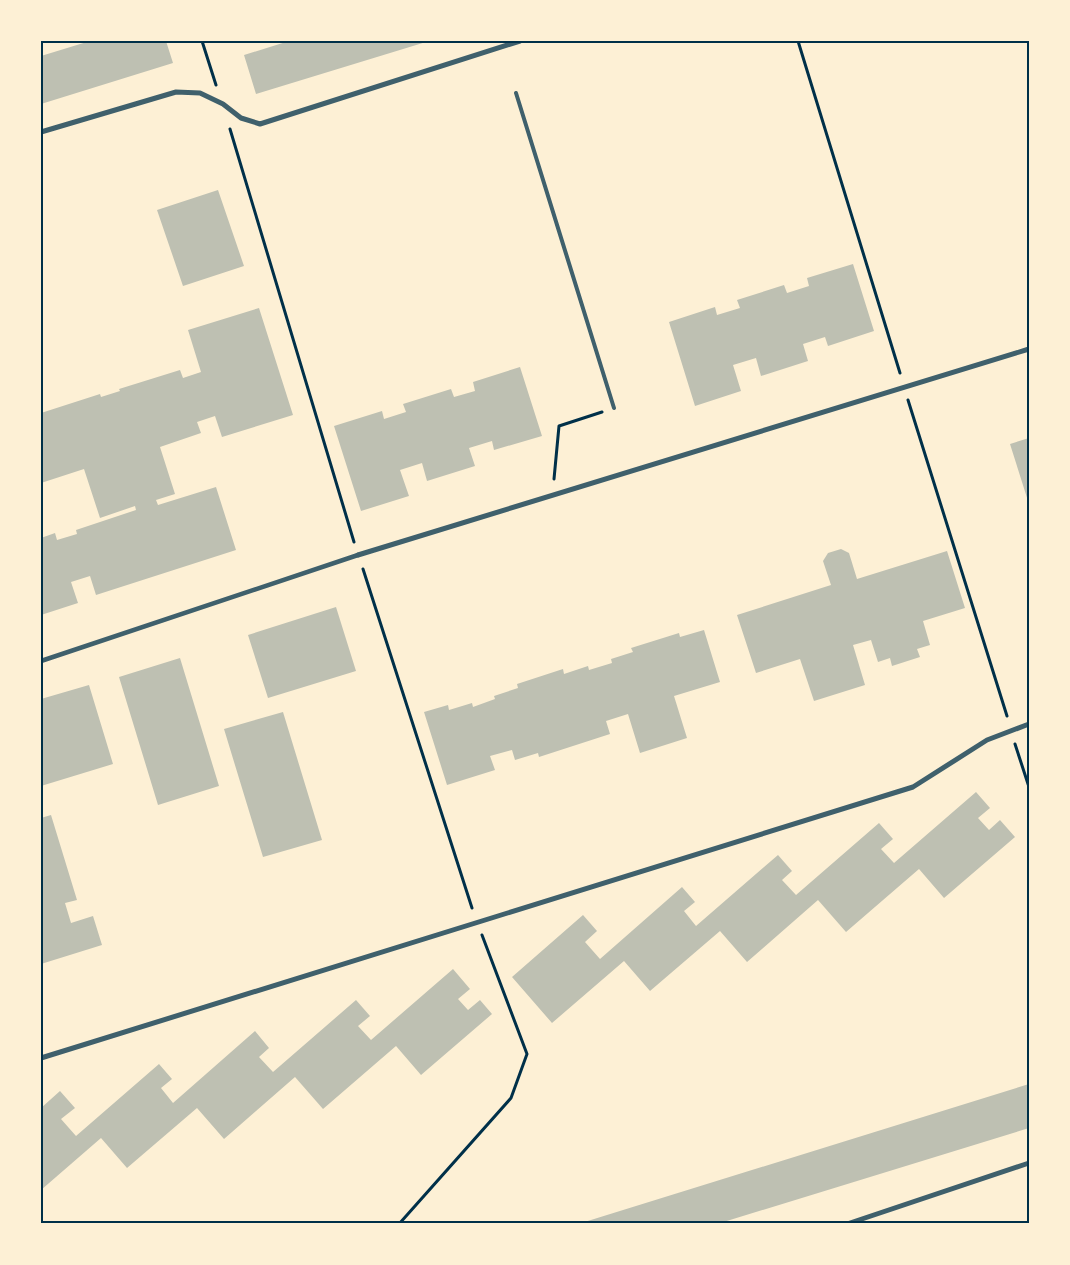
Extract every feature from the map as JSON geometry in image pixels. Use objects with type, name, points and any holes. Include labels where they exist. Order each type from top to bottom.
[{"type":"street","points":[[41,132],[176,92],[200,93],[222,104],[241,118],[260,124],[520,41]]},
{"type":"street","points":[[41,661],[358,555],[1029,350]]},
{"type":"street","points":[[41,1058],[913,787],[987,740],[1011,729],[1029,724]]},
{"type":"street","points":[[847,1224],[1029,1163]]},
{"type":"lane","points":[[516,93],[614,408]]},
{"type":"path","points":[[202,41],[358,555],[477,923],[527,1054],[510,1098],[399,1224]]},
{"type":"path","points":[[798,41],[1029,787]]},
{"type":"path","points":[[553,495],[559,426],[614,408]]},
{"type":"building","points":[[90,41],[166,41],[173,63],[41,104],[41,56]]},
{"type":"building","points":[[289,41],[426,42],[256,94],[244,55]]},
{"type":"building","points":[[218,190],[244,266],[183,286],[157,210]]},
{"type":"building","points":[[853,264],[874,331],[828,346],[825,337],[803,344],[808,361],[761,376],[756,358],[733,365],[741,391],[695,406],[669,322],[715,307],[717,315],[740,308],[737,300],[784,285],[787,293],[809,286],[807,278]]},
{"type":"building","points":[[259,308],[293,415],[222,437],[215,416],[197,422],[201,433],[160,447],[175,494],[156,500],[158,505],[216,487],[236,550],[96,595],[90,576],[71,582],[78,603],[41,615],[41,538],[55,533],[57,540],[77,534],[76,530],[136,510],[135,506],[100,518],[84,469],[41,483],[41,413],[100,394],[101,397],[120,391],[119,389],[180,370],[183,378],[201,372],[188,330]]},
{"type":"building","points":[[520,367],[542,436],[494,450],[492,441],[469,448],[475,466],[427,481],[422,463],[400,470],[409,496],[361,511],[334,426],[382,411],[384,419],[406,412],[403,404],[451,389],[454,397],[475,391],[473,382]]},
{"type":"building","points":[[1029,438],[1029,501],[1028,501],[1010,444]]},
{"type":"building","points":[[841,549],[849,553],[857,579],[947,551],[965,608],[923,621],[930,645],[917,649],[920,657],[892,666],[890,658],[878,662],[871,640],[853,645],[865,685],[814,701],[800,659],[756,673],[737,615],[831,585],[823,561],[828,553]]},
{"type":"building","points":[[336,607],[356,671],[268,698],[248,635]]},
{"type":"building","points":[[704,630],[720,682],[674,696],[687,738],[640,753],[628,714],[606,721],[610,734],[539,757],[538,753],[515,760],[512,750],[490,756],[495,770],[447,785],[424,712],[448,705],[449,710],[472,703],[473,707],[495,699],[494,696],[518,688],[517,684],[563,669],[564,674],[588,666],[589,670],[612,663],[611,659],[633,652],[631,648],[679,633],[680,637]]},
{"type":"building","points":[[180,658],[219,786],[158,805],[119,677]]},
{"type":"building","points":[[89,685],[113,764],[41,786],[41,715],[43,715],[41,699]]},
{"type":"building","points":[[283,712],[322,840],[263,857],[224,729]]},
{"type":"building","points":[[976,792],[990,808],[978,818],[989,830],[1000,820],[1015,837],[944,898],[919,869],[846,932],[818,900],[747,962],[720,931],[650,991],[624,961],[552,1023],[512,977],[583,915],[597,931],[585,942],[600,959],[682,887],[695,902],[684,911],[696,926],[778,855],[792,871],[782,880],[796,895],[879,823],[893,839],[881,849],[894,863]]},
{"type":"building","points":[[51,815],[77,900],[65,903],[71,923],[93,916],[102,945],[41,964],[41,818]]},
{"type":"building","points":[[453,969],[470,989],[458,999],[468,1010],[480,1000],[492,1014],[421,1075],[396,1046],[323,1109],[295,1077],[224,1139],[197,1108],[127,1168],[101,1138],[41,1190],[41,1108],[60,1091],[75,1108],[61,1119],[76,1136],[159,1064],[172,1079],[161,1088],[173,1103],[255,1031],[269,1048],[259,1057],[273,1072],[356,1000],[370,1016],[358,1026],[371,1040]]},
{"type":"building","points":[[1029,1084],[1029,1128],[717,1224],[578,1224]]}]
